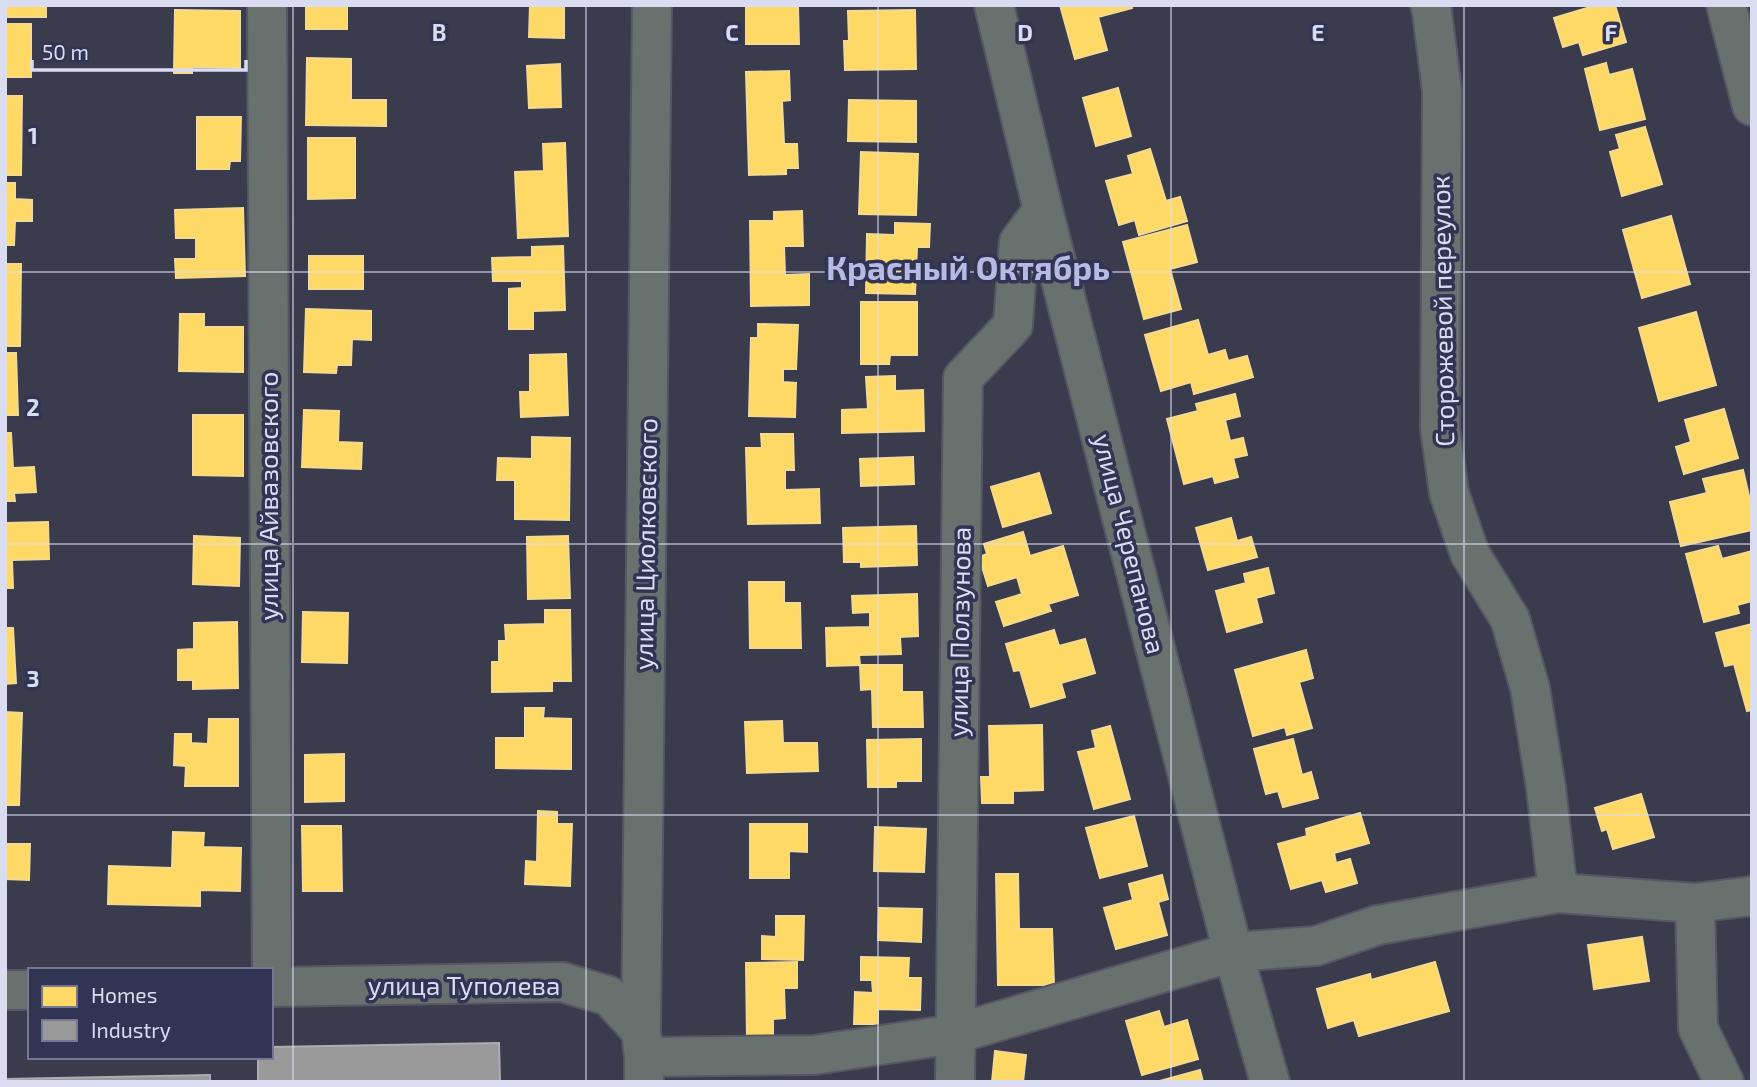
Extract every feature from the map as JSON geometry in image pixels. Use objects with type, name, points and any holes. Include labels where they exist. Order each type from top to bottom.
[{"type":"street","name":"улица Айвазовского","points":[[267,5],[271,968]]},
{"type":"street","name":"улица Циолковского","points":[[643,1056],[652,5]]},
{"type":"street","name":"улица Черепанова","points":[[994,5],[1043,210],[1233,952],[1270,1082]]},
{"type":"street","name":"Сторожевой переулок","points":[[1430,5],[1442,91],[1440,428],[1449,493],[1469,554],[1510,619],[1530,688],[1546,788],[1558,893]]},
{"type":"street","points":[[1726,5],[1752,106]]},
{"type":"street","name":"улица Ползунова","points":[[955,1082],[963,378],[1013,325],[1019,242],[1043,210]]},
{"type":"street","points":[[643,1056],[814,1055],[955,1034],[1233,952],[1316,946],[1378,925],[1558,893],[1696,904],[1752,895]]},
{"type":"street","points":[[1696,904],[1698,1028],[1724,1082]]},
{"type":"street","name":"улица Туполева","points":[[273,987],[562,982],[609,996],[643,1056]]},
{"type":"street","points":[[5,990],[28,990]]},
{"type":"building: Homes","points":[[5,5],[46,5],[46,17],[5,17]]},
{"type":"building: Homes","points":[[306,5],[347,5],[347,29],[306,29]]},
{"type":"building: Homes","points":[[530,5],[564,5],[564,38],[529,37]]},
{"type":"building: Homes","points":[[746,5],[798,7],[799,44],[746,44]]},
{"type":"building: Homes","points":[[1060,5],[1131,5],[1132,8],[1098,17],[1107,50],[1075,59]]},
{"type":"building: Homes","points":[[1597,5],[1615,5],[1626,42],[1583,55],[1579,42],[1563,47],[1554,18]]},
{"type":"building: Homes","points":[[175,10],[240,11],[240,68],[192,67],[192,73],[174,73]]},
{"type":"building: Homes","points":[[915,10],[916,69],[845,70],[844,41],[849,41],[848,11]]},
{"type":"building: Homes","points":[[5,24],[31,24],[31,77],[5,77]]},
{"type":"building: Homes","points":[[307,58],[351,59],[351,100],[386,100],[386,126],[306,125]]},
{"type":"building: Homes","points":[[1606,63],[1609,75],[1632,69],[1645,119],[1600,130],[1585,69]]},
{"type":"building: Homes","points":[[560,64],[561,107],[529,108],[527,66]]},
{"type":"building: Homes","points":[[789,71],[790,100],[782,101],[784,144],[797,144],[798,168],[786,168],[786,174],[749,175],[746,72]]},
{"type":"building: Homes","points":[[1118,88],[1131,136],[1096,146],[1083,98]]},
{"type":"building: Homes","points":[[5,96],[22,96],[21,175],[5,175]]},
{"type":"building: Homes","points":[[849,100],[916,101],[916,142],[848,141]]},
{"type":"building: Homes","points":[[197,117],[241,117],[240,161],[230,161],[229,169],[197,169]]},
{"type":"building: Homes","points":[[1645,127],[1662,184],[1622,196],[1610,152],[1620,149],[1616,135]]},
{"type":"building: Homes","points":[[308,138],[355,138],[355,198],[308,199]]},
{"type":"building: Homes","points":[[565,143],[568,236],[518,238],[515,172],[544,171],[543,144]]},
{"type":"building: Homes","points":[[1150,149],[1166,201],[1180,197],[1187,221],[1139,235],[1135,220],[1119,225],[1106,181],[1133,174],[1128,156]]},
{"type":"building: Homes","points":[[861,152],[918,154],[916,215],[859,214]]},
{"type":"building: Homes","points":[[5,183],[15,183],[15,199],[32,200],[32,221],[15,221],[14,245],[5,245]]},
{"type":"building: Homes","points":[[243,208],[245,276],[176,278],[175,259],[196,259],[196,238],[176,238],[175,210]]},
{"type":"building: Homes","points":[[802,211],[803,246],[784,246],[785,275],[809,274],[809,305],[751,306],[750,221],[774,221],[774,212]]},
{"type":"building: Homes","points":[[1671,216],[1690,284],[1642,298],[1623,230]]},
{"type":"building: Homes","points":[[895,223],[930,224],[929,247],[917,247],[915,294],[866,293],[867,234],[895,235]]},
{"type":"building: Homes","points":[[1187,225],[1197,262],[1170,269],[1181,309],[1144,319],[1123,242]]},
{"type":"building: Homes","points":[[563,246],[565,310],[533,311],[533,329],[509,329],[509,289],[522,288],[522,281],[493,281],[492,258],[532,257],[532,247]]},
{"type":"building: Homes","points":[[309,256],[363,256],[363,289],[309,289]]},
{"type":"building: Homes","points":[[5,264],[21,264],[20,346],[5,346]]},
{"type":"building: Homes","points":[[861,302],[917,302],[917,355],[890,355],[889,364],[861,364]]},
{"type":"building: Homes","points":[[306,309],[371,311],[371,340],[352,339],[351,365],[337,365],[336,373],[304,372]]},
{"type":"building: Homes","points":[[1696,312],[1716,385],[1659,401],[1639,328]]},
{"type":"building: Homes","points":[[180,314],[204,314],[204,327],[243,327],[243,372],[179,371]]},
{"type":"building: Homes","points":[[1198,320],[1208,355],[1225,350],[1228,361],[1247,356],[1253,377],[1194,394],[1191,382],[1161,391],[1145,335]]},
{"type":"building: Homes","points":[[758,324],[798,325],[796,369],[783,369],[783,382],[796,383],[795,417],[749,416],[751,338],[758,338]]},
{"type":"building: Homes","points":[[5,353],[16,353],[18,415],[5,415]]},
{"type":"building: Homes","points":[[566,354],[568,415],[521,417],[520,392],[530,392],[530,355]]},
{"type":"building: Homes","points":[[895,376],[895,391],[923,390],[924,431],[842,433],[842,410],[868,409],[866,377]]},
{"type":"building: Homes","points":[[1235,394],[1240,416],[1225,420],[1230,441],[1243,438],[1247,455],[1233,458],[1238,477],[1215,483],[1213,476],[1184,484],[1167,419],[1198,411],[1196,404]]},
{"type":"building: Homes","points":[[1724,409],[1738,458],[1684,474],[1676,447],[1691,442],[1685,420]]},
{"type":"building: Homes","points":[[304,410],[339,411],[338,442],[362,443],[361,469],[302,467]]},
{"type":"building: Homes","points":[[193,415],[243,415],[243,476],[193,475]]},
{"type":"building: Homes","points":[[5,433],[11,433],[13,468],[34,467],[36,492],[14,493],[15,501],[5,501]]},
{"type":"building: Homes","points":[[761,434],[793,434],[794,470],[785,470],[785,490],[819,489],[820,523],[748,524],[746,448],[762,448]]},
{"type":"building: Homes","points":[[532,437],[570,438],[569,520],[515,519],[515,480],[497,480],[498,458],[532,459]]},
{"type":"building: Homes","points":[[913,457],[914,484],[861,486],[860,459]]},
{"type":"building: Homes","points":[[1743,470],[1752,509],[1752,530],[1681,546],[1670,502],[1707,493],[1703,479]]},
{"type":"building: Homes","points":[[1039,473],[1051,513],[1003,527],[991,487]]},
{"type":"building: Homes","points":[[1231,518],[1237,541],[1251,537],[1257,557],[1208,570],[1196,528]]},
{"type":"building: Homes","points":[[48,522],[49,559],[12,560],[13,588],[5,588],[5,523]]},
{"type":"building: Homes","points":[[916,526],[917,565],[861,567],[861,562],[844,562],[843,528]]},
{"type":"building: Homes","points":[[1023,532],[1030,556],[1063,546],[1078,595],[1048,604],[1051,611],[1004,626],[996,602],[1022,594],[1017,577],[988,586],[979,557],[987,554],[984,544]]},
{"type":"building: Homes","points":[[194,536],[240,538],[239,586],[193,584]]},
{"type":"building: Homes","points":[[568,536],[570,598],[528,599],[527,537]]},
{"type":"building: Homes","points":[[1718,546],[1722,559],[1752,551],[1752,601],[1737,605],[1739,613],[1704,622],[1686,554]]},
{"type":"building: Homes","points":[[1268,568],[1274,593],[1256,598],[1262,622],[1227,632],[1216,591],[1246,583],[1244,574]]},
{"type":"building: Homes","points":[[749,582],[784,582],[784,603],[800,603],[801,648],[750,648]]},
{"type":"building: Homes","points":[[917,594],[918,636],[900,637],[901,654],[859,655],[860,665],[827,666],[826,628],[870,627],[870,612],[853,613],[852,596]]},
{"type":"building: Homes","points":[[545,610],[570,610],[571,681],[552,681],[552,691],[492,692],[492,662],[499,662],[499,641],[506,641],[505,625],[545,624]]},
{"type":"building: Homes","points":[[303,612],[348,613],[347,663],[302,662]]},
{"type":"building: Homes","points":[[237,622],[238,688],[193,689],[193,680],[178,680],[178,650],[194,649],[194,623]]},
{"type":"building: Homes","points":[[1752,624],[1752,710],[1747,711],[1734,664],[1725,666],[1716,633]]},
{"type":"building: Homes","points":[[5,628],[13,628],[16,683],[5,684]]},
{"type":"building: Homes","points":[[1054,630],[1059,646],[1085,639],[1095,673],[1061,683],[1065,697],[1031,707],[1020,670],[1014,671],[1006,644]]},
{"type":"building: Homes","points":[[1306,650],[1313,678],[1299,682],[1312,728],[1287,735],[1285,727],[1253,736],[1235,670]]},
{"type":"building: Homes","points":[[860,665],[902,665],[902,692],[922,692],[923,727],[873,727],[872,689],[861,690]]},
{"type":"building: Homes","points":[[525,708],[544,708],[543,718],[571,719],[571,769],[496,768],[496,738],[525,738]]},
{"type":"building: Homes","points":[[5,712],[22,713],[19,805],[5,805]]},
{"type":"building: Homes","points":[[209,719],[238,719],[238,786],[185,786],[186,766],[174,765],[175,734],[191,734],[191,743],[208,744]]},
{"type":"building: Homes","points":[[782,721],[783,743],[817,743],[818,771],[747,773],[745,722]]},
{"type":"building: Homes","points":[[1042,725],[1043,790],[1013,791],[1013,803],[982,803],[981,777],[990,777],[989,726]]},
{"type":"building: Homes","points":[[1110,726],[1130,799],[1094,809],[1078,752],[1096,748],[1092,731]]},
{"type":"building: Homes","points":[[921,739],[921,781],[896,781],[896,787],[868,787],[867,740]]},
{"type":"building: Homes","points":[[1293,739],[1302,775],[1311,772],[1318,798],[1283,807],[1278,791],[1266,794],[1254,749]]},
{"type":"building: Homes","points":[[344,754],[344,801],[305,802],[305,755]]},
{"type":"building: Homes","points":[[1641,794],[1654,837],[1613,849],[1607,829],[1602,831],[1595,808]]},
{"type":"building: Homes","points":[[538,811],[557,812],[557,824],[572,824],[570,886],[525,884],[526,861],[537,862]]},
{"type":"building: Homes","points":[[1360,813],[1369,843],[1334,853],[1336,863],[1350,859],[1357,883],[1326,892],[1322,880],[1291,889],[1278,844],[1307,836],[1306,829]]},
{"type":"building: Homes","points":[[1134,816],[1147,866],[1100,878],[1086,828]]},
{"type":"building: Homes","points":[[750,824],[807,824],[807,852],[789,851],[789,878],[750,878]]},
{"type":"building: Homes","points":[[302,826],[341,826],[342,891],[303,891]]},
{"type":"building: Homes","points":[[875,827],[926,829],[924,872],[874,871]]},
{"type":"building: Homes","points":[[173,832],[204,833],[203,847],[241,848],[240,891],[200,890],[200,906],[108,904],[109,866],[172,868]]},
{"type":"building: Homes","points":[[5,844],[30,844],[29,880],[5,879]]},
{"type":"building: Homes","points":[[996,874],[1018,874],[1019,929],[1052,929],[1054,985],[998,985]]},
{"type":"building: Homes","points":[[1162,875],[1168,899],[1158,902],[1167,935],[1116,949],[1104,908],[1133,900],[1129,884]]},
{"type":"building: Homes","points":[[879,908],[922,909],[921,942],[878,940]]},
{"type":"building: Homes","points":[[776,916],[804,916],[803,960],[762,959],[762,936],[776,937]]},
{"type":"building: Homes","points":[[1642,937],[1649,981],[1594,989],[1588,945]]},
{"type":"building: Homes","points":[[861,957],[909,958],[908,978],[921,978],[920,1010],[878,1009],[878,1024],[854,1024],[855,992],[873,993],[872,980],[861,980]]},
{"type":"building: Homes","points":[[797,962],[797,988],[784,988],[785,1018],[773,1019],[773,1038],[747,1039],[746,963]]},
{"type":"building: Homes","points":[[1435,962],[1449,1011],[1359,1036],[1354,1020],[1328,1028],[1317,989],[1370,974],[1371,980]]},
{"type":"building: Homes","points":[[1159,1011],[1164,1027],[1187,1020],[1198,1059],[1142,1075],[1126,1021]]},
{"type":"building: Homes","points":[[995,1051],[1026,1055],[1023,1082],[992,1082]]},
{"type":"building: Homes","points":[[1200,1070],[1203,1082],[1156,1082]]},
{"type":"building: Industry","points":[[499,1043],[500,1082],[258,1082],[258,1059],[273,1059],[273,1047]]},
{"type":"building: Industry","points":[[210,1075],[210,1082],[5,1082],[5,1079]]},
{"type":"district","name":"Красный Октябрь","points":[[968,268]]}]
